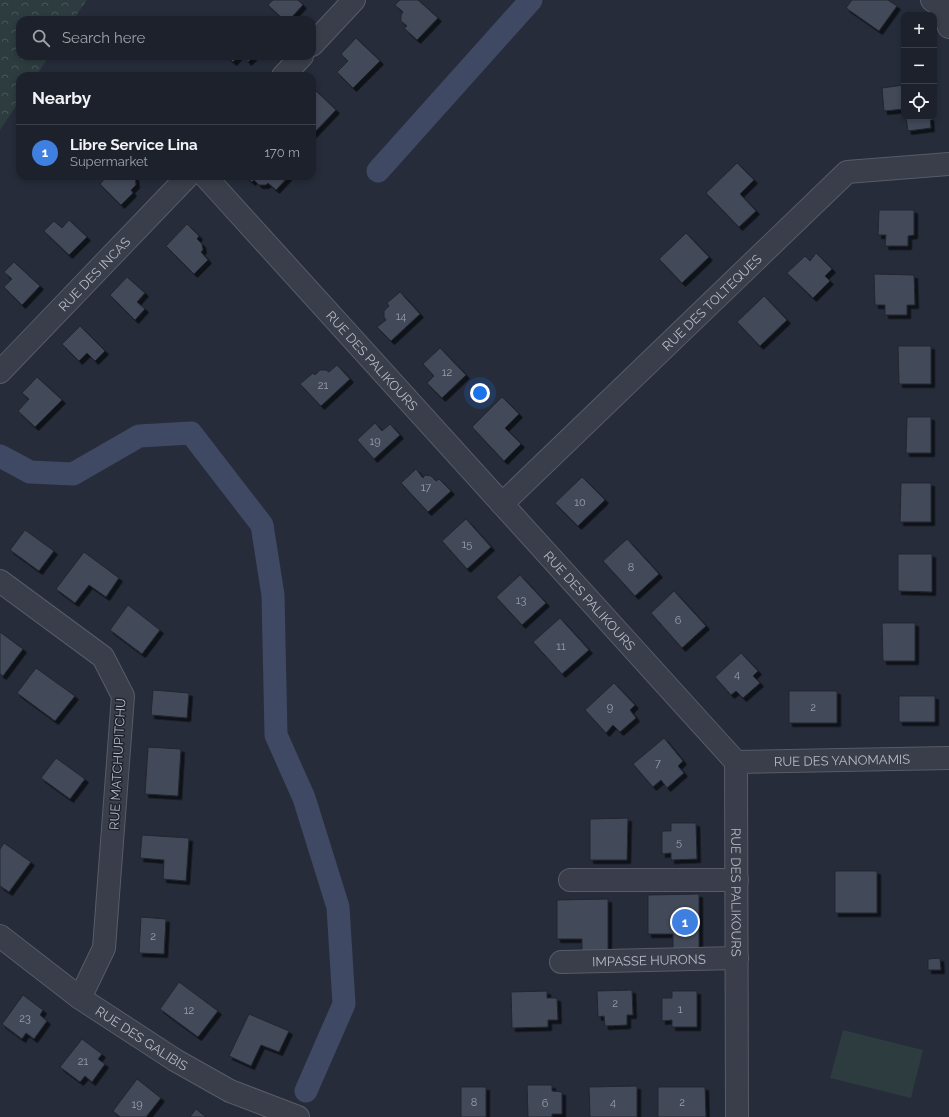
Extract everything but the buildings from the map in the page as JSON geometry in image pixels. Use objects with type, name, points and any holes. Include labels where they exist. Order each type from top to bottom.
[{"type":"street","points":[[316,41],[354,0]]},
{"type":"street","points":[[932,0],[942,7],[949,27]]},
{"type":"street","points":[[287,72],[298,60]]},
{"type":"street","name":"RUE DES TOLTEQUES","points":[[502,504],[847,172],[949,164]]},
{"type":"street","name":"RUE DES INCAS","points":[[0,372],[184,180]]},
{"type":"street","name":"RUE DES PALIKOURS","points":[[209,180],[736,762],[737,1117]]},
{"type":"street","name":"RUE MATCHUPITCHU","points":[[0,582],[103,657],[123,696],[104,948],[80,998]]},
{"type":"street","name":"RUE DES YANOMAMIS","points":[[736,762],[949,758]]},
{"type":"street","points":[[570,880],[737,880]]},
{"type":"street","name":"RUE DES GALIBIS","points":[[0,936],[80,998],[175,1060],[230,1090],[298,1117]]},
{"type":"street","name":"IMPASSE HURONS","points":[[561,962],[737,958]]},
{"type":"green space","points":[[0,0],[87,0],[76,16],[16,16],[16,60],[46,60],[39,72],[16,72],[16,106],[0,130]]},
{"type":"green space","points":[[843,1030],[923,1050],[911,1098],[830,1078]]},
{"type":"waterway","points":[[378,171],[531,0]]},
{"type":"waterway","points":[[0,456],[30,472],[73,474],[139,436],[191,433],[262,525],[273,595],[276,735],[304,798],[338,907],[344,1004],[306,1091]]},
{"type":"place","name":"Libre Service Lina","points":[[685,922]]}]
